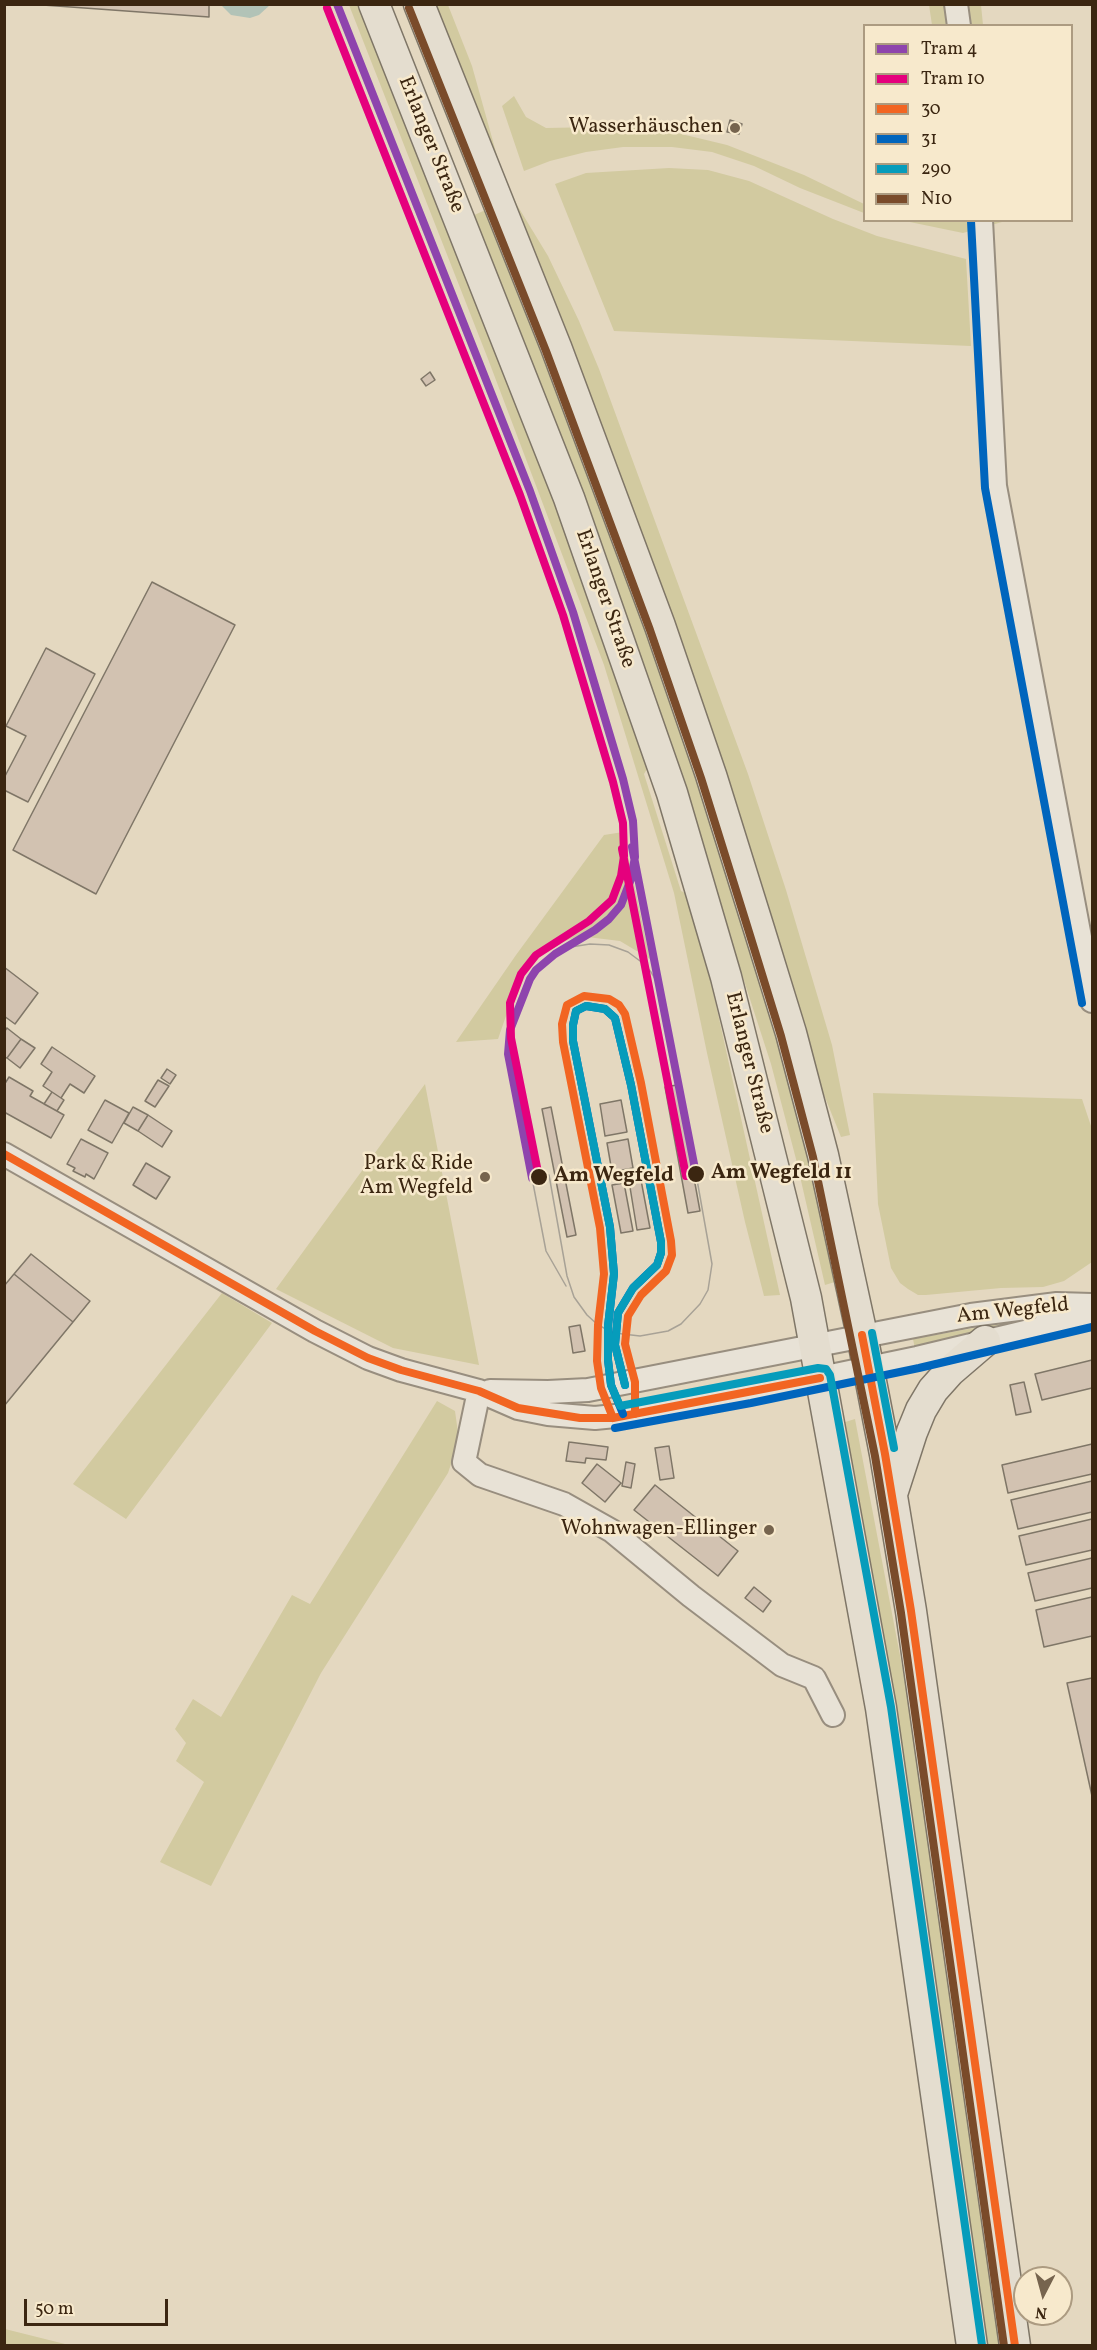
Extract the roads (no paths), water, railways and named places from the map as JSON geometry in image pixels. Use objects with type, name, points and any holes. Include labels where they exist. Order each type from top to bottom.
[{"type":"main road","name":"Erlanger Straße","points":[[374,4],[569,498],[672,793],[726,977],[806,1299],[881,1708],[972,2346]]},
{"type":"main road","name":"Erlanger Straße","points":[[419,4],[556,347],[660,626],[711,775],[791,1033],[823,1155],[862,1335],[892,1493],[911,1611],[1016,2346]]},
{"type":"main road","points":[[892,1493],[917,1421],[933,1390],[963,1359],[985,1341]]},
{"type":"street","points":[[956,4],[959,24]]},
{"type":"street","points":[[981,222],[995,486],[1092,1001]]},
{"type":"street","points":[[4,1154],[304,1325],[368,1358],[401,1370],[479,1391],[464,1462],[480,1475],[564,1504],[612,1531],[691,1596],[782,1665],[814,1678],[833,1715]]},
{"type":"street","name":"Am Wegfeld","points":[[479,1391],[588,1390],[987,1312],[1057,1304],[1092,1305]]},
{"type":"street","name":"Am Wegfeld","points":[[479,1391],[518,1408],[548,1414],[595,1418],[635,1414],[868,1368],[1092,1316]]},
{"type":"tram line","name":"4","points":[[337,4],[530,491],[573,612],[623,779],[633,821],[635,857],[631,879],[621,905],[595,930],[555,954],[536,970],[530,979],[510,1030],[508,1054],[532,1178]]},
{"type":"tram line","name":"10","points":[[327,8],[520,495],[563,615],[623,823],[624,856],[621,876],[612,900],[589,921],[536,955],[521,974],[510,1003],[511,1038],[539,1177]]},
{"type":"tram line","name":"4","points":[[632,847],[696,1174]]},
{"type":"tram line","name":"10","points":[[622,849],[686,1176]]},
{"type":"tram line","points":[[555,954],[571,947],[590,944],[609,945],[628,952],[651,972],[664,1001]]},
{"type":"tram line","points":[[549,1175],[567,1276],[574,1297],[587,1315],[598,1325],[614,1333],[640,1336],[668,1331],[681,1324],[700,1304],[708,1290],[712,1264],[696,1174]]},
{"type":"tram line","points":[[532,1178],[546,1251],[566,1286]]},
{"type":"place","name":"Wasserhäuschen","points":[[735,128]]},
{"type":"place","name":"Am Wegfeld 11","points":[[696,1174]]},
{"type":"place","name":"Park & Ride Am Wegfeld","points":[[485,1177]]},
{"type":"place","name":"Am Wegfeld","points":[[539,1177]]},
{"type":"place","name":"Wohnwagen-Ellinger","points":[[769,1530]]}]
